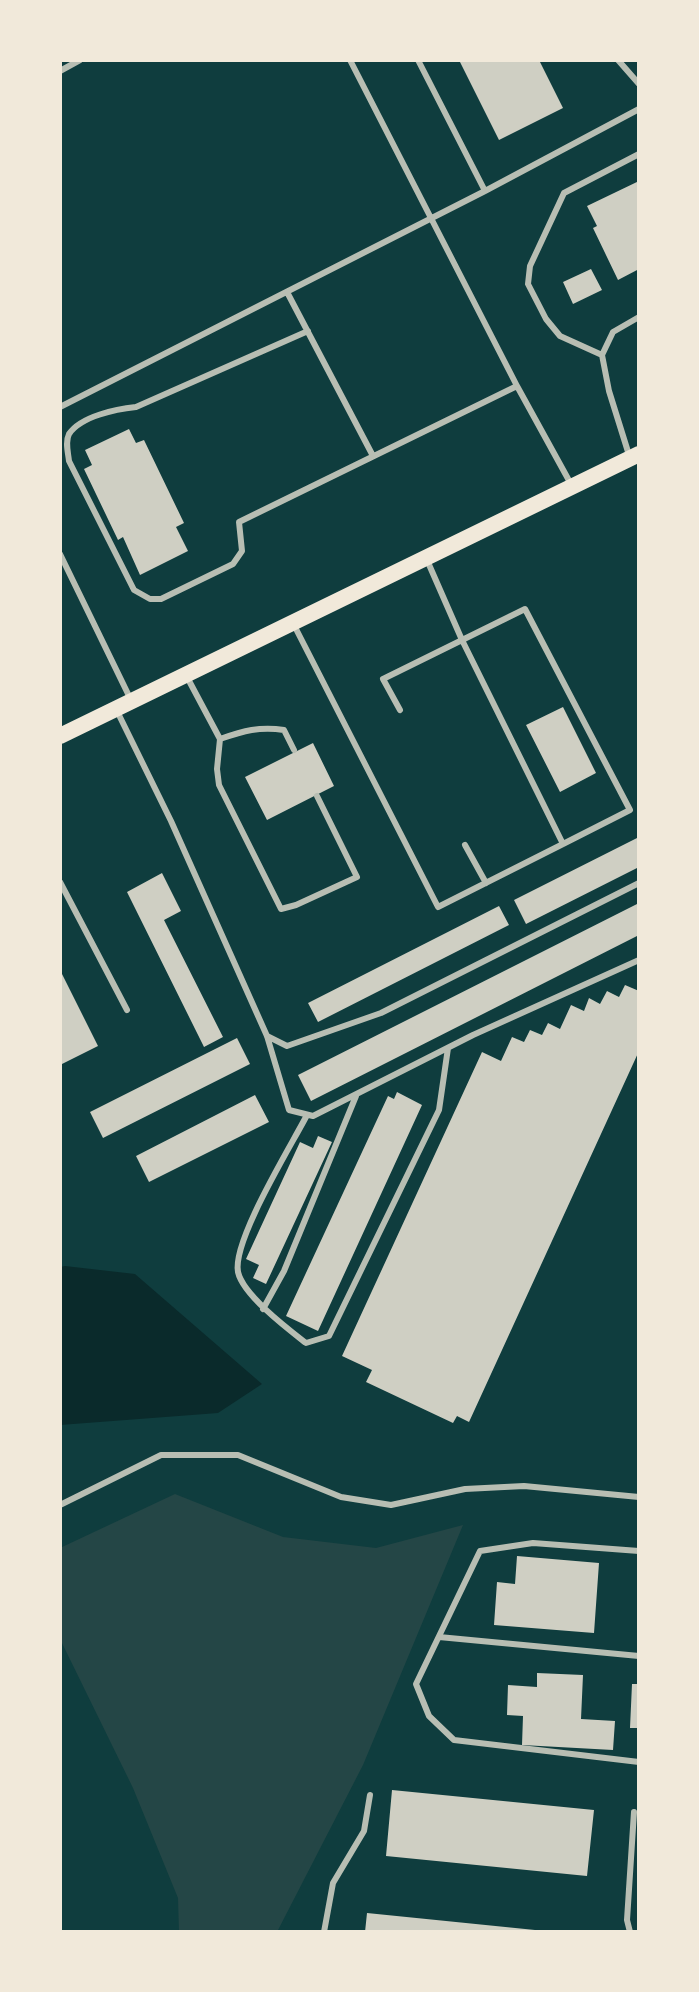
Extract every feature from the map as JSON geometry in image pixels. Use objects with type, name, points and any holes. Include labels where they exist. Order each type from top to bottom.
[{"type":"main road","points":[[60,736],[634,456]]},
{"type":"lane","points":[[60,71],[80,60]]},
{"type":"lane","points":[[350,60],[517,386],[572,486]]},
{"type":"lane","points":[[418,60],[485,191]]},
{"type":"lane","points":[[618,60],[639,84]]},
{"type":"lane","points":[[60,407],[485,191],[639,109]]},
{"type":"lane","points":[[602,355],[560,336],[546,319],[528,284],[530,266],[564,193],[639,154]]},
{"type":"lane","points":[[287,292],[373,456]]},
{"type":"lane","points":[[634,456],[609,391],[602,355],[613,332],[639,317]]},
{"type":"lane","points":[[308,331],[136,407],[110,410],[79,425],[70,434],[67,443],[69,461],[134,590],[150,599],[161,599],[233,564],[242,551],[239,522],[517,386]]},
{"type":"lane","points":[[60,554],[132,700]]},
{"type":"lane","points":[[425,557],[462,640],[563,844]]},
{"type":"lane","points":[[292,622],[438,907],[630,810],[525,609],[383,679],[400,710]]},
{"type":"lane","points":[[185,674],[220,739],[219,785],[281,909],[357,877],[317,796]]},
{"type":"lane","points":[[115,708],[171,821],[267,1036],[289,1110],[313,1116],[448,1048],[639,960]]},
{"type":"lane","points":[[220,739],[257,727],[271,728],[284,730],[294,750]]},
{"type":"lane","points":[[465,845],[486,883]]},
{"type":"lane","points":[[60,882],[127,1010]]},
{"type":"lane","points":[[267,1036],[287,1046],[381,1013],[639,883]]},
{"type":"lane","points":[[307,1115],[240,1245],[238,1274],[263,1309],[306,1343],[329,1336],[439,1110],[448,1048]]},
{"type":"lane","points":[[263,1309],[284,1271],[356,1095]]},
{"type":"lane","points":[[60,1505],[161,1455],[238,1455],[341,1497],[391,1505],[465,1489],[524,1486],[639,1497]]},
{"type":"lane","points":[[639,1551],[533,1543],[480,1551],[416,1684],[429,1716],[454,1740],[639,1762]]},
{"type":"lane","points":[[439,1637],[639,1656]]},
{"type":"lane","points":[[324,1932],[333,1883],[364,1831],[370,1795]]},
{"type":"lane","points":[[630,1932],[627,1920],[634,1812]]},
{"type":"shaded area","points":[[60,1267],[135,1274],[262,1384],[218,1413],[60,1425]]},
{"type":"shaded area","points":[[175,1494],[283,1537],[376,1548],[463,1525],[363,1765],[277,1932],[179,1932],[178,1898],[133,1788],[60,1639],[60,1548]]},
{"type":"building","points":[[459,60],[539,60],[563,108],[499,140]]},
{"type":"building","points":[[639,181],[639,269],[618,280],[593,228],[597,226],[587,206]]},
{"type":"building","points":[[591,269],[602,290],[573,304],[563,282]]},
{"type":"building","points":[[129,429],[136,443],[144,440],[184,523],[176,527],[188,551],[140,575],[123,537],[118,540],[84,469],[92,465],[85,450]]},
{"type":"building","points":[[563,707],[596,773],[560,792],[526,725]]},
{"type":"building","points":[[313,743],[334,786],[267,820],[245,777]]},
{"type":"building","points":[[639,837],[639,867],[526,924],[514,900]]},
{"type":"building","points":[[162,873],[181,911],[164,920],[223,1037],[204,1047],[127,892]]},
{"type":"building","points":[[639,903],[639,935],[311,1101],[298,1075]]},
{"type":"building","points":[[499,906],[509,925],[318,1022],[308,1003]]},
{"type":"building","points":[[60,970],[98,1046],[60,1065]]},
{"type":"building","points":[[625,985],[639,991],[639,1051],[469,1422],[457,1416],[453,1423],[366,1382],[372,1370],[342,1356],[482,1052],[501,1061],[512,1037],[524,1042],[530,1030],[542,1035],[548,1023],[560,1029],[571,1005],[584,1011],[589,998],[600,1004],[607,991],[619,997]]},
{"type":"building","points":[[237,1038],[250,1064],[103,1138],[90,1112]]},
{"type":"building","points":[[397,1092],[422,1105],[318,1331],[286,1316],[388,1096],[394,1099]]},
{"type":"building","points":[[255,1095],[269,1122],[149,1182],[136,1156]]},
{"type":"building","points":[[318,1136],[332,1142],[266,1284],[253,1278],[259,1265],[246,1259],[300,1142],[313,1148]]},
{"type":"building","points":[[517,1556],[599,1563],[594,1633],[494,1625],[497,1582],[515,1584]]},
{"type":"building","points":[[537,1673],[583,1675],[581,1719],[615,1721],[613,1750],[522,1745],[523,1716],[507,1715],[508,1685],[537,1687]]},
{"type":"building","points":[[632,1684],[639,1684],[639,1728],[630,1728]]},
{"type":"building","points":[[392,1790],[594,1810],[587,1876],[386,1856]]},
{"type":"building","points":[[367,1913],[535,1930],[535,1932],[365,1932]]}]
